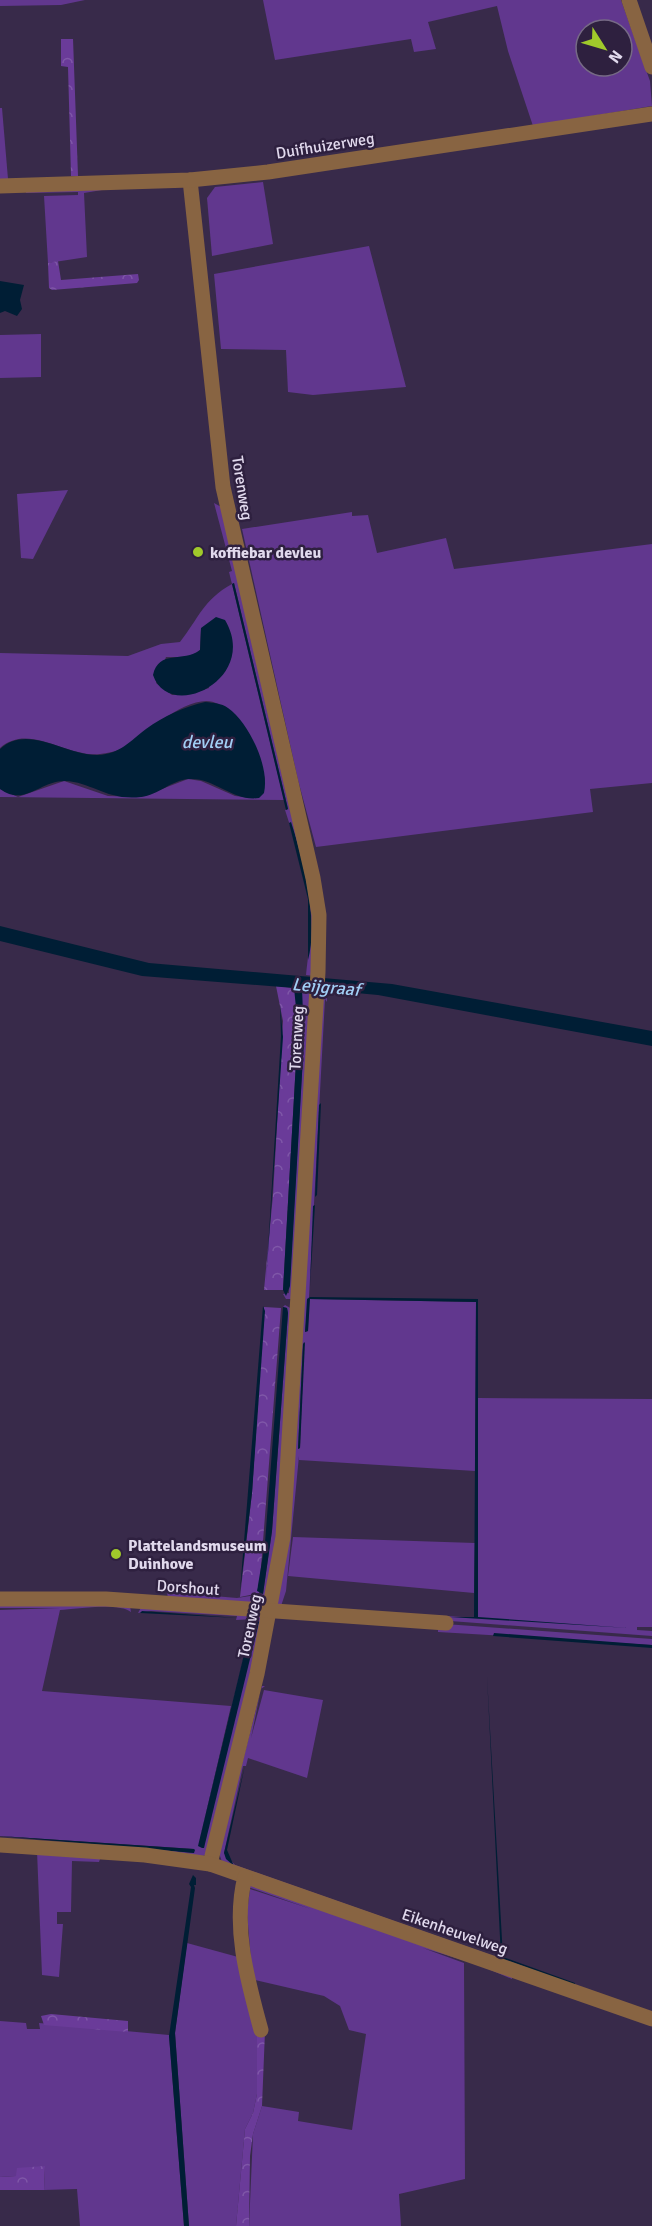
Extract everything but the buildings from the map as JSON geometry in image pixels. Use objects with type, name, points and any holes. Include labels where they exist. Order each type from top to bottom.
[{"type":"street","points":[[629,0],[652,67]]},
{"type":"street","name":"Duifhuizerweg","points":[[0,186],[190,180],[268,172],[652,114]]},
{"type":"street","name":"Torenweg","points":[[190,180],[223,487],[313,878],[319,915],[318,972],[283,1537],[271,1611],[210,1864]]},
{"type":"street","name":"Dorshout","points":[[0,1599],[106,1599],[446,1623]]},
{"type":"street","name":"Eikenheuvelweg","points":[[0,1845],[145,1855],[210,1864],[652,2019]]},
{"type":"street","points":[[245,1877],[240,1906],[241,1929],[249,1983],[261,2030]]},
{"type":"shaded area","points":[[0,0],[85,0],[61,5],[0,6]]},
{"type":"shaded area","points":[[263,0],[621,0],[627,18],[574,18],[574,78],[634,78],[634,36],[650,81],[652,106],[533,126],[508,51],[497,6],[428,22],[436,49],[414,52],[411,39],[275,60]]},
{"type":"shaded area","points":[[0,108],[2,108],[8,179],[0,179]]},
{"type":"shaded area","points":[[263,182],[273,244],[212,256],[207,198],[215,187]]},
{"type":"shaded area","points":[[25,189],[108,189],[84,193],[87,257],[48,263],[44,196],[78,195],[78,192],[26,193]]},
{"type":"shaded area","points":[[369,246],[406,387],[313,395],[288,392],[286,350],[221,349],[214,274]]},
{"type":"shaded area","points":[[41,334],[41,377],[0,378],[0,335]]},
{"type":"shaded area","points":[[68,490],[33,559],[21,558],[17,494]]},
{"type":"shaded area","points":[[214,503],[223,508],[313,891],[314,976],[306,975],[310,912],[306,885],[285,810],[288,809],[234,583],[232,584],[229,572],[232,571]]},
{"type":"shaded area","points":[[352,512],[352,516],[368,515],[377,553],[446,538],[454,569],[652,544],[652,783],[590,789],[593,812],[316,847],[298,780],[242,529]]},
{"type":"shaded area","points":[[232,584],[284,800],[0,797],[0,789],[18,797],[64,781],[108,796],[141,797],[188,779],[201,781],[235,796],[254,798],[265,780],[253,746],[244,731],[225,710],[218,704],[208,701],[183,708],[157,723],[123,748],[110,752],[87,754],[36,740],[23,739],[11,741],[0,748],[0,653],[128,656],[161,644],[180,642],[202,610],[222,590]],"holes":[[[201,628],[209,688],[191,694],[172,695],[156,683],[166,657],[190,657],[200,650]]]},
{"type":"shaded area","points":[[301,988],[314,988],[291,1299],[286,1299],[283,1294],[289,1293],[304,1039]]},
{"type":"shaded area","points":[[321,989],[327,990],[327,1002],[325,999],[309,1297],[305,1332],[308,1331],[309,1299],[476,1302],[475,1471],[299,1460],[299,1456],[286,1591],[281,1606],[478,1618],[478,1398],[652,1399],[652,1627],[637,1627],[637,1630],[652,1631],[652,1636],[277,1608]],"holes":[[[304,1342],[300,1448],[298,1449]]]},
{"type":"shaded area","points":[[285,1305],[292,1309],[278,1545],[266,1600],[257,1604],[168,1599],[167,1592],[237,1598],[263,1594],[272,1531],[288,1313],[287,1308],[283,1307]]},
{"type":"shaded area","points":[[293,1537],[475,1543],[474,1593],[288,1576]]},
{"type":"shaded area","points":[[0,1602],[130,1606],[131,1612],[117,1607],[60,1610],[42,1691],[231,1706],[198,1847],[253,1619],[236,1620],[237,1616],[151,1611],[138,1613],[143,1604],[259,1615],[264,1621],[207,1854],[203,1856],[139,1847],[194,1853],[194,1849],[0,1836],[0,1610],[60,1608],[0,1608]]},
{"type":"shaded area","points":[[438,1625],[652,1639],[652,1645],[438,1632]]},
{"type":"shaded area","points":[[264,1690],[323,1700],[307,1778],[248,1758],[246,1766],[243,1766],[224,1853],[235,1865],[585,1988],[222,1862],[219,1853],[260,1693],[251,1738]]},
{"type":"shaded area","points":[[37,1851],[100,1859],[99,1862],[72,1861],[71,1912],[57,1912],[57,1924],[63,1924],[59,1977],[42,1975]]},
{"type":"shaded area","points":[[252,1884],[512,1974],[512,1979],[479,1965],[423,1948],[464,1963],[465,2179],[399,2194],[401,2226],[249,2226],[253,2134],[262,2106],[299,2112],[298,2121],[352,2130],[366,2034],[349,2030],[340,2006],[324,1996],[251,1979],[248,1959],[252,1972],[247,1913],[250,1889],[311,1909],[249,1887]]},
{"type":"shaded area","points":[[248,1888],[245,1906],[247,1950],[243,1926],[245,1891]]},
{"type":"shaded area","points":[[187,1943],[238,1957],[257,2031],[257,2094],[253,2113],[245,2129],[236,2226],[189,2226],[175,2033]]},
{"type":"shaded area","points":[[0,2021],[26,2023],[27,2029],[40,2029],[39,2023],[169,2035],[184,2226],[80,2226],[77,2189],[44,2190],[45,2166],[16,2176],[0,2177]]},
{"type":"green space","points":[[61,39],[73,39],[78,176],[71,176],[68,67],[61,66]]},
{"type":"green space","points":[[58,261],[61,280],[138,274],[139,280],[137,283],[52,290],[49,288],[48,263]]},
{"type":"green space","points":[[276,986],[295,988],[298,1027],[283,1290],[264,1290],[273,1195],[283,1021]]},
{"type":"green space","points":[[264,1307],[281,1308],[259,1593],[240,1597],[252,1493]]},
{"type":"green space","points":[[51,2014],[128,2021],[128,2032],[44,2025],[41,2016]]},
{"type":"green space","points":[[257,2031],[265,2031],[262,2106],[253,2134],[250,2156],[249,2226],[236,2226],[245,2129],[253,2113],[257,2094]]},
{"type":"green space","points":[[45,2166],[44,2190],[0,2190],[0,2177],[16,2176],[17,2168]]},
{"type":"water","points":[[0,281],[24,285],[20,300],[22,309],[17,316],[5,311],[0,313]]},
{"type":"water","points":[[234,583],[288,809],[286,810],[232,584]]},
{"type":"water","points":[[216,617],[225,620],[233,641],[231,660],[222,676],[208,688],[192,694],[176,695],[162,689],[153,675],[156,667],[166,659],[186,656],[200,650],[201,628]]},
{"type":"water","name":"devleu","points":[[205,702],[220,704],[228,708],[250,735],[264,771],[264,793],[259,798],[241,796],[198,779],[183,780],[147,796],[129,798],[65,781],[17,795],[0,789],[0,749],[11,742],[23,739],[35,740],[86,754],[106,754],[124,746],[167,716]]},
{"type":"water","points":[[291,822],[305,872],[311,910],[311,945],[308,960],[308,899],[289,823]]},
{"type":"water","name":"Leijgraaf","points":[[0,926],[149,963],[392,984],[652,1031],[652,1046],[378,995],[302,988],[304,1039],[290,1286],[286,1296],[283,1290],[298,1027],[294,988],[142,976],[0,941]]},
{"type":"water","points":[[280,1005],[283,1037],[266,1282],[281,1036]]},
{"type":"water","points":[[321,1103],[317,1195],[315,1197],[319,1105]]},
{"type":"water","points":[[315,1205],[310,1286],[313,1206]]},
{"type":"water","points":[[310,1297],[478,1299],[478,1617],[628,1628],[450,1617],[474,1617],[476,1302],[310,1299],[308,1331],[305,1332],[307,1299]]},
{"type":"water","points":[[263,1306],[265,1311],[252,1493],[240,1591]]},
{"type":"water","points":[[283,1307],[287,1308],[288,1313],[272,1531],[263,1594],[257,1591],[265,1543]]},
{"type":"water","points":[[305,1342],[300,1448],[298,1449],[303,1344]]},
{"type":"water","points":[[142,1611],[238,1618],[140,1613]]},
{"type":"water","points":[[256,1618],[259,1622],[204,1848],[202,1848],[198,1846],[252,1621]]},
{"type":"water","points":[[494,1633],[652,1645],[652,1648],[493,1636]]},
{"type":"water","points":[[487,1676],[503,1957],[575,1983],[575,1985],[501,1958]]},
{"type":"water","points":[[245,1765],[227,1850],[234,1866],[226,1859],[224,1853]]},
{"type":"water","points":[[0,1836],[194,1849],[195,1850],[194,1853]]},
{"type":"water","points":[[193,1875],[196,1878],[196,1885],[194,1885],[175,2033],[189,2226],[184,2226],[169,2036],[191,1887],[189,1884]]},
{"type":"place","name":"koffiebar devleu","points":[[198,552]]},
{"type":"place","name":"Plattelandsmuseum Duinhove","points":[[116,1554]]}]
